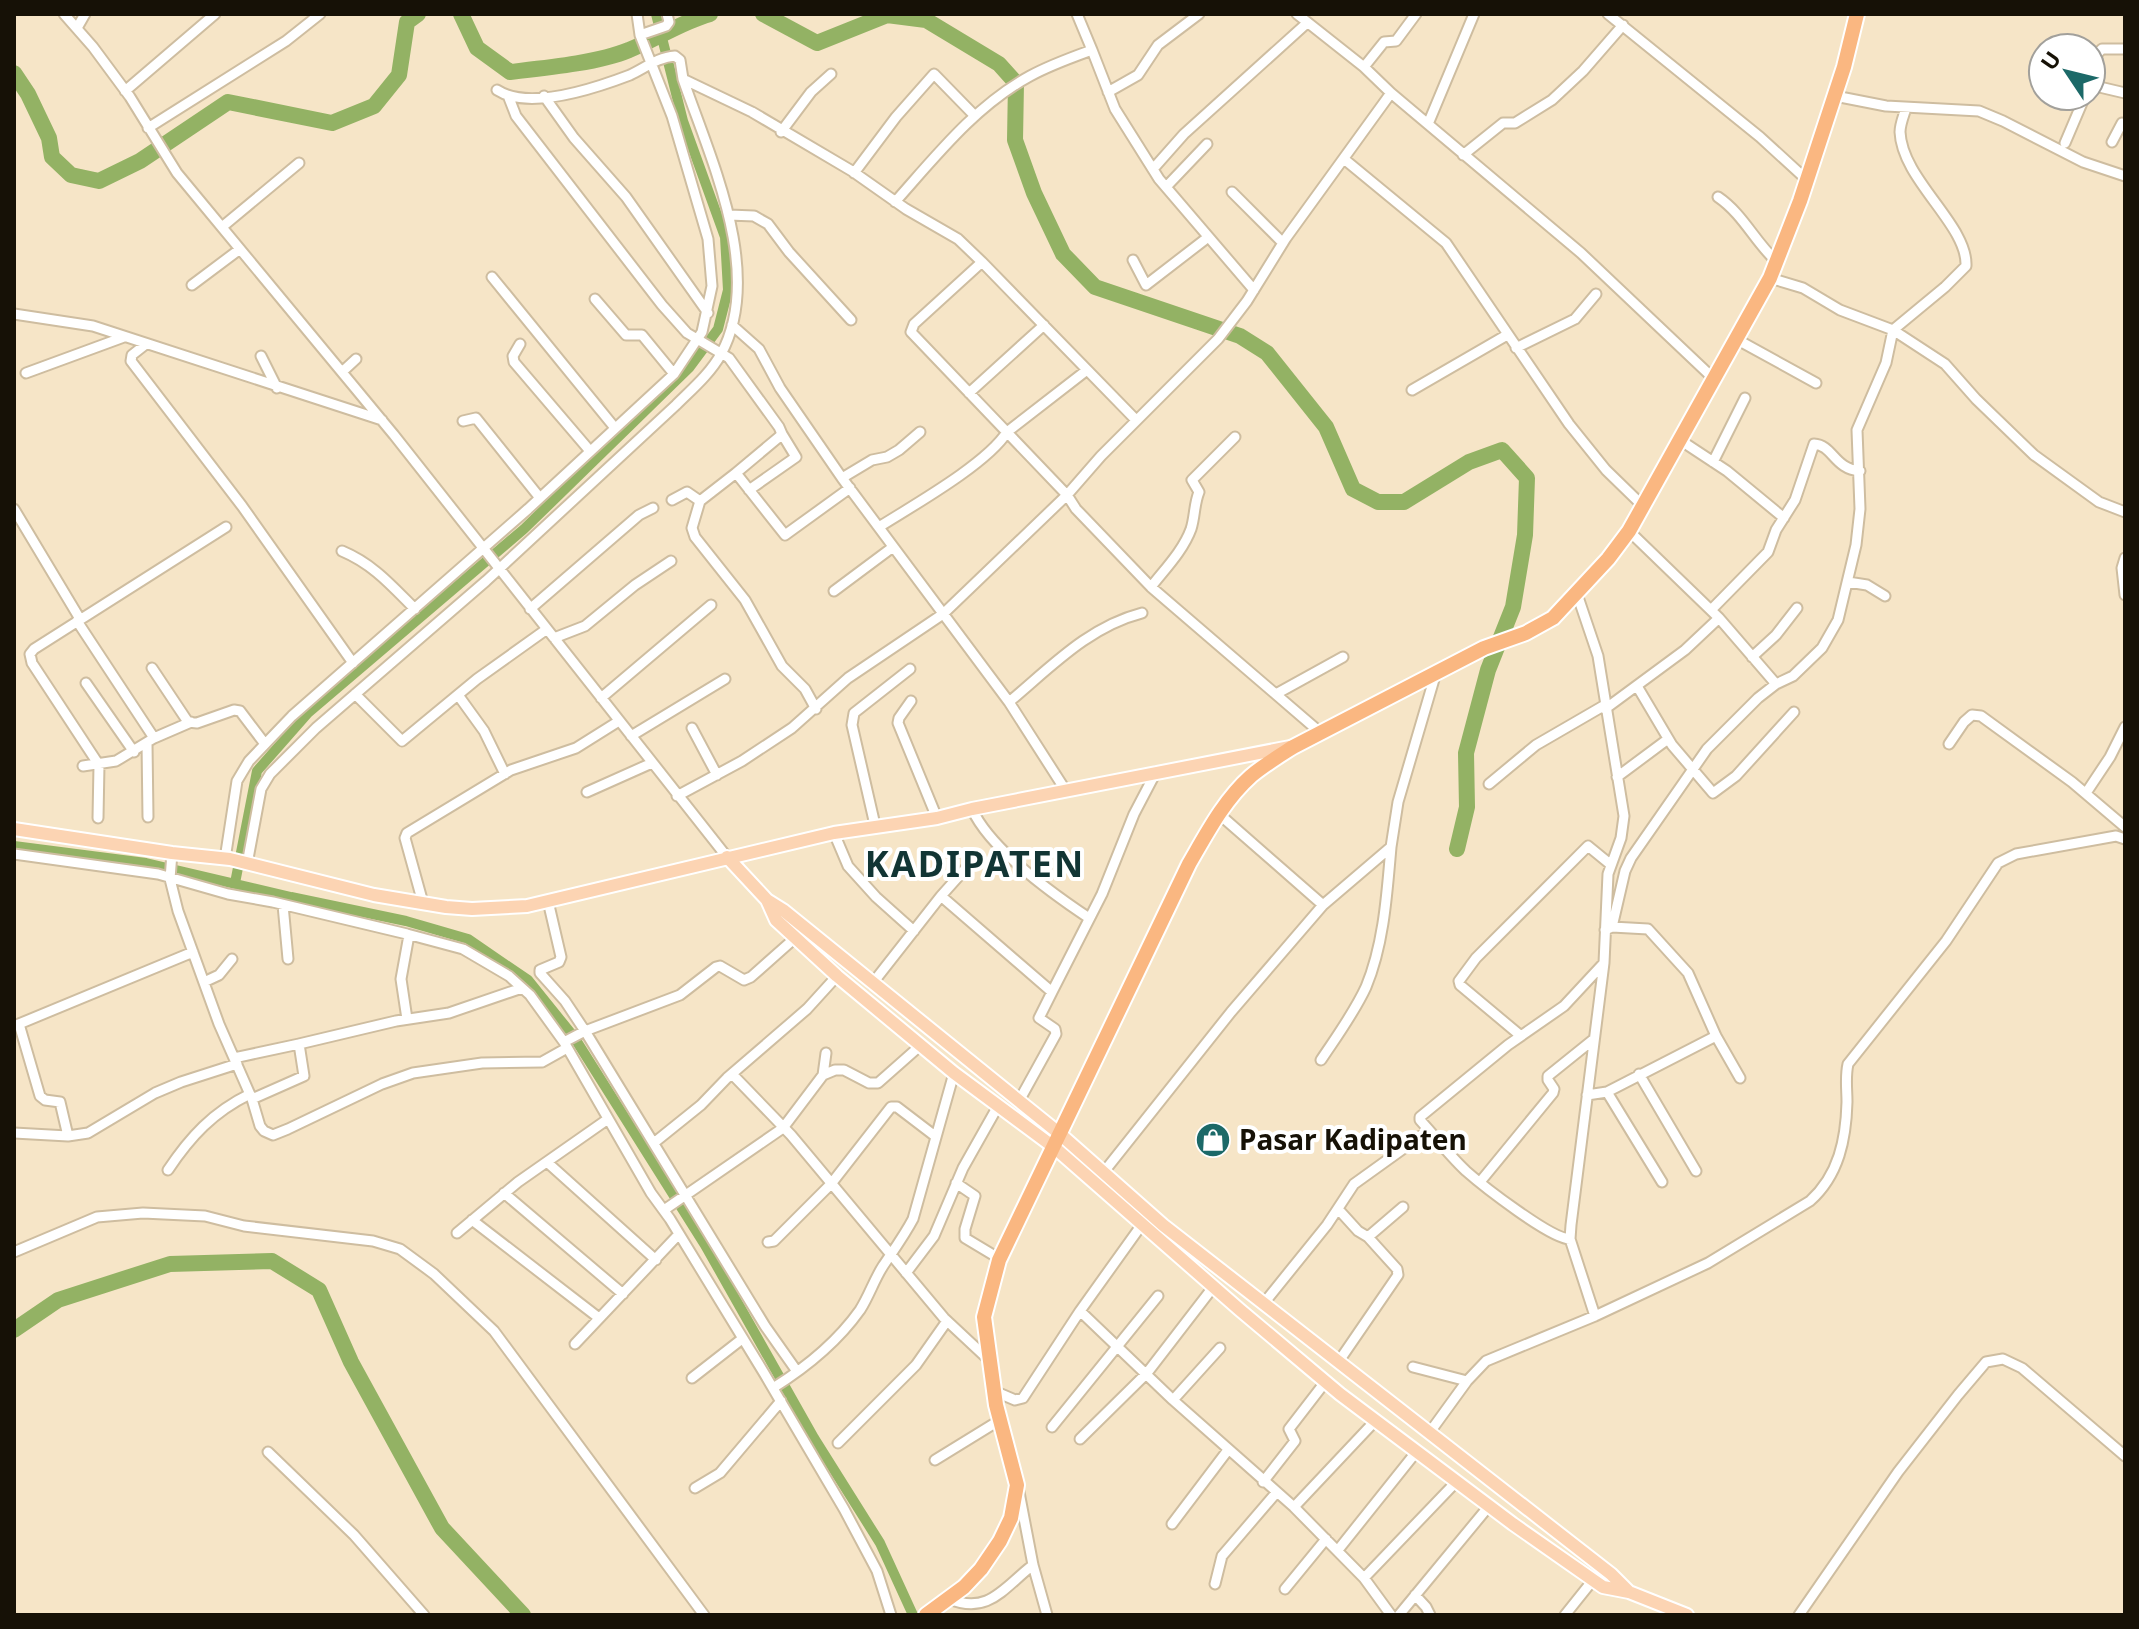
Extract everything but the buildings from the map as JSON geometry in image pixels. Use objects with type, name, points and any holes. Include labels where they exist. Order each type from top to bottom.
[{"type":"highway","points":[[931,1612],[964,1587],[981,1569],[1011,1518],[1017,1485],[994,1391],[984,1317],[1000,1259],[1189,864],[1219,814],[1253,774],[1293,747],[1484,648],[1526,633],[1553,618],[1608,559],[1629,531],[1770,278],[1835,96],[1857,14]]},
{"type":"main road","points":[[14,829],[172,858],[228,859],[374,895],[423,903],[472,909],[527,906],[834,833],[937,818],[1293,747]]},
{"type":"main road","points":[[727,857],[767,900],[1019,1101],[1143,1223],[1340,1394],[1513,1524],[1603,1587],[1629,1592],[1687,1615]]},
{"type":"main road","points":[[767,900],[776,920],[795,938],[954,1073],[998,1106],[1058,1141],[1103,1173],[1163,1225],[1611,1574],[1629,1592]]},
{"type":"main road","points":[[1340,1394],[1356,1375]]},
{"type":"main road","points":[[1404,1441],[1418,1423]]},
{"type":"main road","points":[[1513,1524],[1525,1508]]},
{"type":"street","points":[[64,14],[125,91],[177,173],[382,420],[727,857]]},
{"type":"street","points":[[77,28],[85,14]]},
{"type":"street","points":[[125,91],[215,14]]},
{"type":"street","points":[[148,128],[286,41],[320,14]]},
{"type":"street","points":[[228,859],[237,781],[249,761],[292,716],[485,549],[674,374],[699,342],[708,314],[712,286],[708,239],[672,116],[637,14]]},
{"type":"street","points":[[644,35],[666,26],[669,22],[667,14]]},
{"type":"street","points":[[1077,14],[1115,109],[1153,169],[1207,238],[1254,290]]},
{"type":"street","points":[[1108,92],[1138,75],[1158,45],[1199,14]]},
{"type":"street","points":[[1297,14],[1364,67],[1581,253],[1713,378]]},
{"type":"street","points":[[1364,67],[1384,42],[1396,41],[1416,14]]},
{"type":"street","points":[[1428,124],[1474,14]]},
{"type":"street","points":[[1608,14],[1760,137],[1807,180]]},
{"type":"street","points":[[1153,169],[1184,134],[1307,23]]},
{"type":"street","points":[[1463,155],[1503,123],[1515,123],[1552,100],[1583,71],[1623,25]]},
{"type":"street","points":[[895,202],[975,116],[1004,93],[1065,59],[1092,50]]},
{"type":"street","points":[[246,863],[261,789],[270,774],[676,405],[704,377],[732,325],[736,276],[729,215],[683,79],[680,60],[672,55],[651,60],[633,73],[592,88],[509,98]]},
{"type":"street","points":[[781,132],[811,92],[831,74]]},
{"type":"street","points":[[854,173],[896,117],[934,74],[975,116]]},
{"type":"street","points":[[683,79],[752,112],[958,239],[1136,420]]},
{"type":"street","points":[[497,90],[509,98],[516,116],[662,305],[687,333],[729,358],[782,434],[796,457],[749,490]]},
{"type":"street","points":[[677,796],[792,728],[848,678],[943,614],[1067,495],[1136,420],[1218,339],[1391,93]]},
{"type":"street","points":[[544,96],[574,138],[626,197],[708,314]]},
{"type":"street","points":[[1835,96],[1906,108],[1979,111],[2083,162],[2125,176]]},
{"type":"street","points":[[1593,1312],[1570,1239],[1608,929],[1620,888],[1631,858],[1693,768],[1732,723],[1776,684],[1793,676],[1822,648],[1838,620],[1848,582],[1860,509],[1857,430],[1886,363],[1893,330],[1966,266],[1964,246],[1935,205],[1905,152],[1900,131],[1906,108]]},
{"type":"street","points":[[2065,143],[2078,112]]},
{"type":"street","points":[[2112,142],[2124,121]]},
{"type":"street","points":[[1166,187],[1207,144]]},
{"type":"street","points":[[1344,159],[1446,243],[1578,436],[1606,470],[1643,506]]},
{"type":"street","points":[[222,227],[299,163]]},
{"type":"street","points":[[1232,192],[1283,243]]},
{"type":"street","points":[[1718,197],[1731,206],[1764,250],[1777,262]]},
{"type":"street","points":[[729,215],[754,216],[768,224],[789,252],[851,320]]},
{"type":"street","points":[[1133,260],[1146,285],[1207,238]]},
{"type":"street","points":[[192,285],[240,249]]},
{"type":"street","points":[[982,262],[911,328],[919,342],[1151,587],[1322,734]]},
{"type":"street","points":[[492,277],[615,428]]},
{"type":"street","points":[[1770,278],[1803,288],[1840,310],[1893,330],[1945,364],[2034,455],[2099,502],[2125,512]]},
{"type":"street","points":[[1516,348],[1575,319],[1596,294]]},
{"type":"street","points":[[595,299],[626,335],[642,335],[674,374]]},
{"type":"street","points":[[14,314],[93,326],[382,420]]},
{"type":"street","points":[[732,325],[759,349],[780,388],[842,478],[1009,702],[1066,791]]},
{"type":"street","points":[[969,393],[1044,325]]},
{"type":"street","points":[[1412,390],[1507,335]]},
{"type":"street","points":[[26,373],[124,337]]},
{"type":"street","points":[[1736,339],[1816,383]]},
{"type":"street","points":[[146,344],[132,355],[131,361],[242,506],[353,663]]},
{"type":"street","points":[[520,344],[513,356],[514,362],[590,451]]},
{"type":"street","points":[[261,356],[277,388]]},
{"type":"street","points":[[342,372],[356,359]]},
{"type":"street","points":[[879,527],[950,481],[1087,370]]},
{"type":"street","points":[[1713,462],[1745,398]]},
{"type":"street","points":[[463,421],[476,418],[540,498]]},
{"type":"street","points":[[842,478],[872,460],[899,450],[920,432]]},
{"type":"street","points":[[782,434],[700,501],[692,528],[695,537],[745,600],[782,666],[805,689],[816,709]]},
{"type":"street","points":[[1151,587],[1177,554],[1191,529],[1194,503],[1199,492],[1192,480],[1235,437]]},
{"type":"street","points":[[1680,440],[1784,518]]},
{"type":"street","points":[[1711,610],[1768,552],[1776,530],[1795,500],[1814,444],[1823,446],[1844,468],[1860,471]]},
{"type":"street","points":[[736,473],[785,535],[850,488]]},
{"type":"street","points":[[672,500],[687,492],[700,501]]},
{"type":"street","points":[[530,609],[639,515],[653,508]]},
{"type":"street","points":[[14,509],[150,740],[148,817]]},
{"type":"street","points":[[98,818],[99,765],[60,710],[30,657],[34,649],[226,527]]},
{"type":"street","points":[[1629,531],[1719,618],[1776,684]]},
{"type":"street","points":[[834,591],[893,547]]},
{"type":"street","points":[[342,551],[360,558],[378,571],[415,609]]},
{"type":"street","points":[[2125,558],[2122,568],[2125,595]]},
{"type":"street","points":[[554,638],[585,626],[635,585],[671,561]]},
{"type":"street","points":[[1848,582],[1867,585],[1885,596]]},
{"type":"street","points":[[1576,591],[1598,656],[1624,816],[1621,838],[1610,864],[1606,895],[1608,929]]},
{"type":"street","points":[[601,698],[711,605]]},
{"type":"street","points":[[1752,657],[1776,635],[1797,608]]},
{"type":"street","points":[[1009,702],[1085,637],[1109,623],[1142,613]]},
{"type":"street","points":[[1489,784],[1536,745],[1637,686],[1685,650],[1719,618]]},
{"type":"street","points":[[355,694],[402,741],[547,629]]},
{"type":"street","points":[[1276,694],[1343,657]]},
{"type":"street","points":[[152,668],[185,720],[197,723],[234,710],[240,711],[265,744]]},
{"type":"street","points":[[875,825],[852,725],[854,713],[910,669]]},
{"type":"street","points":[[1321,1060],[1355,1009],[1367,984],[1387,893],[1398,802],[1435,676]]},
{"type":"street","points":[[631,736],[725,679]]},
{"type":"street","points":[[86,683],[134,752]]},
{"type":"street","points":[[1637,686],[1668,739],[1711,792],[1716,792],[1736,776],[1794,712]]},
{"type":"street","points":[[458,695],[484,731],[505,774]]},
{"type":"street","points":[[911,701],[898,723],[937,818]]},
{"type":"street","points":[[1949,744],[1964,722],[1972,715],[1981,716],[2086,793],[2124,834]]},
{"type":"street","points":[[423,903],[405,838],[407,833],[505,774],[576,748],[619,721]]},
{"type":"street","points":[[83,766],[116,761],[150,740],[191,722]]},
{"type":"street","points":[[2086,793],[2125,727]]},
{"type":"street","points":[[692,728],[717,775]]},
{"type":"street","points":[[1617,777],[1668,739]]},
{"type":"street","points":[[587,792],[652,763]]},
{"type":"street","points":[[1019,1101],[1056,1034],[1055,1029],[1039,1018],[1102,894],[1134,814],[1156,772]]},
{"type":"street","points":[[972,809],[995,841],[1024,869],[1089,918]]},
{"type":"street","points":[[1219,814],[1323,905]]},
{"type":"street","points":[[834,833],[848,866],[876,897],[914,931]]},
{"type":"street","points":[[1430,1432],[1467,1381],[1486,1361],[1542,1340],[1593,1312],[1708,1263],[1819,1193],[1837,1162],[1846,1138],[1845,1076],[1848,1064],[1946,941],[1998,863],[2016,854],[2124,834]]},
{"type":"street","points":[[1521,1036],[1459,981],[1476,958],[1588,846],[1610,864]]},
{"type":"street","points":[[1103,1173],[1231,1012],[1323,905],[1391,847]]},
{"type":"street","points":[[14,854],[191,881],[228,894],[463,949],[509,976],[567,1043],[608,1119],[774,1387],[877,1571],[891,1615]]},
{"type":"street","points":[[172,858],[170,877],[193,952],[260,1126],[273,1135],[382,1084],[413,1073],[482,1063],[542,1062],[583,1032],[680,995],[716,967],[720,966],[744,980],[751,977],[795,938]]},
{"type":"street","points":[[872,984],[966,868]]},
{"type":"street","points":[[1606,895],[1620,888]]},
{"type":"street","points":[[941,896],[1052,992]]},
{"type":"street","points":[[548,901],[561,957],[559,962],[539,971],[565,1001],[795,1371]]},
{"type":"street","points":[[283,905],[288,959]]},
{"type":"street","points":[[1608,929],[1646,928],[1656,935],[1688,973],[1716,1036],[1740,1078]]},
{"type":"street","points":[[407,1019],[401,979],[409,935]]},
{"type":"street","points":[[68,1136],[60,1102],[40,1096],[16,1025],[193,952]]},
{"type":"street","points":[[204,982],[219,975],[232,959]]},
{"type":"street","points":[[1570,1239],[1539,1226],[1465,1170],[1420,1117],[1577,995],[1604,963]]},
{"type":"street","points":[[655,1142],[701,1105],[807,1009],[837,976]]},
{"type":"street","points":[[14,1133],[68,1136],[88,1133],[134,1105],[235,1061],[473,1006],[522,988]]},
{"type":"street","points":[[1587,1095],[1607,1092],[1716,1036]]},
{"type":"street","points":[[1480,1182],[1554,1091],[1548,1076],[1594,1039]]},
{"type":"street","points":[[168,1170],[202,1126],[229,1104],[304,1076],[299,1044]]},
{"type":"street","points":[[823,1075],[844,1070],[869,1083],[878,1083],[921,1045]]},
{"type":"street","points":[[665,1209],[783,1128],[823,1075],[826,1053]]},
{"type":"street","points":[[774,1387],[845,1328],[864,1303],[913,1219],[954,1073]]},
{"type":"street","points":[[732,1074],[783,1128],[947,1321],[989,1360]]},
{"type":"street","points":[[1639,1074],[1696,1171]]},
{"type":"street","points":[[1607,1092],[1662,1182]]},
{"type":"street","points":[[906,1273],[934,1236],[956,1183],[998,1106]]},
{"type":"street","points":[[768,1242],[774,1241],[831,1184],[891,1107],[897,1107],[935,1136]]},
{"type":"street","points":[[457,1233],[504,1193],[608,1119]]},
{"type":"street","points":[[1264,1303],[1354,1184],[1418,1140],[1428,1129]]},
{"type":"street","points":[[548,1163],[656,1260]]},
{"type":"street","points":[[956,1183],[975,1196],[965,1238],[1000,1259]]},
{"type":"street","points":[[504,1193],[623,1294]]},
{"type":"street","points":[[1368,1237],[1403,1207]]},
{"type":"street","points":[[1338,1209],[1358,1231],[1368,1237],[1397,1269],[1398,1275],[1339,1361]]},
{"type":"street","points":[[14,1252],[97,1217],[143,1213],[205,1216],[244,1226],[373,1241],[400,1249],[434,1274],[494,1331],[704,1615]]},
{"type":"street","points":[[472,1220],[599,1318]]},
{"type":"street","points":[[994,1391],[1015,1400],[1023,1398],[1143,1223]]},
{"type":"street","points":[[575,1344],[679,1234]]},
{"type":"street","points":[[1080,1439],[1147,1373],[1214,1286]]},
{"type":"street","points":[[1052,1427],[1158,1296]]},
{"type":"street","points":[[1080,1311],[1338,1550],[1364,1578],[1391,1615]]},
{"type":"street","points":[[838,1443],[906,1377],[947,1321]]},
{"type":"street","points":[[692,1378],[742,1339]]},
{"type":"street","points":[[1173,1400],[1220,1348]]},
{"type":"street","points":[[1799,1615],[1898,1472],[1986,1362],[2003,1359],[2022,1368],[2125,1456]]},
{"type":"street","points":[[1413,1367],[1467,1381]]},
{"type":"street","points":[[1263,1482],[1296,1438],[1289,1429],[1326,1381]]},
{"type":"street","points":[[695,1488],[720,1473],[781,1401]]},
{"type":"street","points":[[935,1460],[1000,1420]]},
{"type":"street","points":[[1294,1507],[1376,1420]]},
{"type":"street","points":[[1172,1524],[1228,1450]]},
{"type":"street","points":[[1338,1550],[1417,1451]]},
{"type":"street","points":[[268,1452],[354,1535],[424,1615]]},
{"type":"street","points":[[1364,1578],[1457,1481]]},
{"type":"street","points":[[1017,1485],[1047,1615]]},
{"type":"street","points":[[1215,1584],[1222,1556],[1276,1493]]},
{"type":"street","points":[[1399,1615],[1489,1506]]},
{"type":"street","points":[[1285,1589],[1326,1539]]},
{"type":"street","points":[[949,1599],[973,1606],[983,1603],[1033,1565]]},
{"type":"street","points":[[1565,1615],[1593,1580]]},
{"type":"street","points":[[1415,1595],[1430,1615]]},
{"type":"waterway","points":[[14,73],[49,138],[52,157],[71,175],[99,181],[140,161],[228,102],[332,123],[374,106],[399,75],[407,22],[418,14]]},
{"type":"waterway","points":[[461,14],[477,48],[510,72],[616,55],[710,14]]},
{"type":"waterway","points":[[235,883],[257,771],[308,713],[524,529],[689,368],[718,329],[728,290],[725,237],[683,121],[656,14]]},
{"type":"waterway","points":[[763,14],[817,43],[887,15],[926,20],[999,64],[1016,83],[1015,140],[1034,193],[1063,254],[1095,287],[1240,336],[1267,353],[1326,427],[1353,489],[1378,502],[1404,502],[1469,462],[1502,450],[1527,478],[1525,535],[1513,607],[1488,670],[1466,753],[1467,807],[1457,849]]},
{"type":"waterway","points":[[14,846],[146,863],[406,921],[468,939],[528,980],[574,1037],[705,1245],[814,1438],[880,1543],[913,1615]]},
{"type":"waterway","points":[[14,1330],[58,1300],[170,1264],[272,1261],[319,1290],[351,1362],[442,1528],[523,1615]]},
{"type":"place","name":"Pasar Kadipaten","points":[[1213,1140]]},
{"type":"district","name":"KADIPATEN","points":[[975,864]]}]
